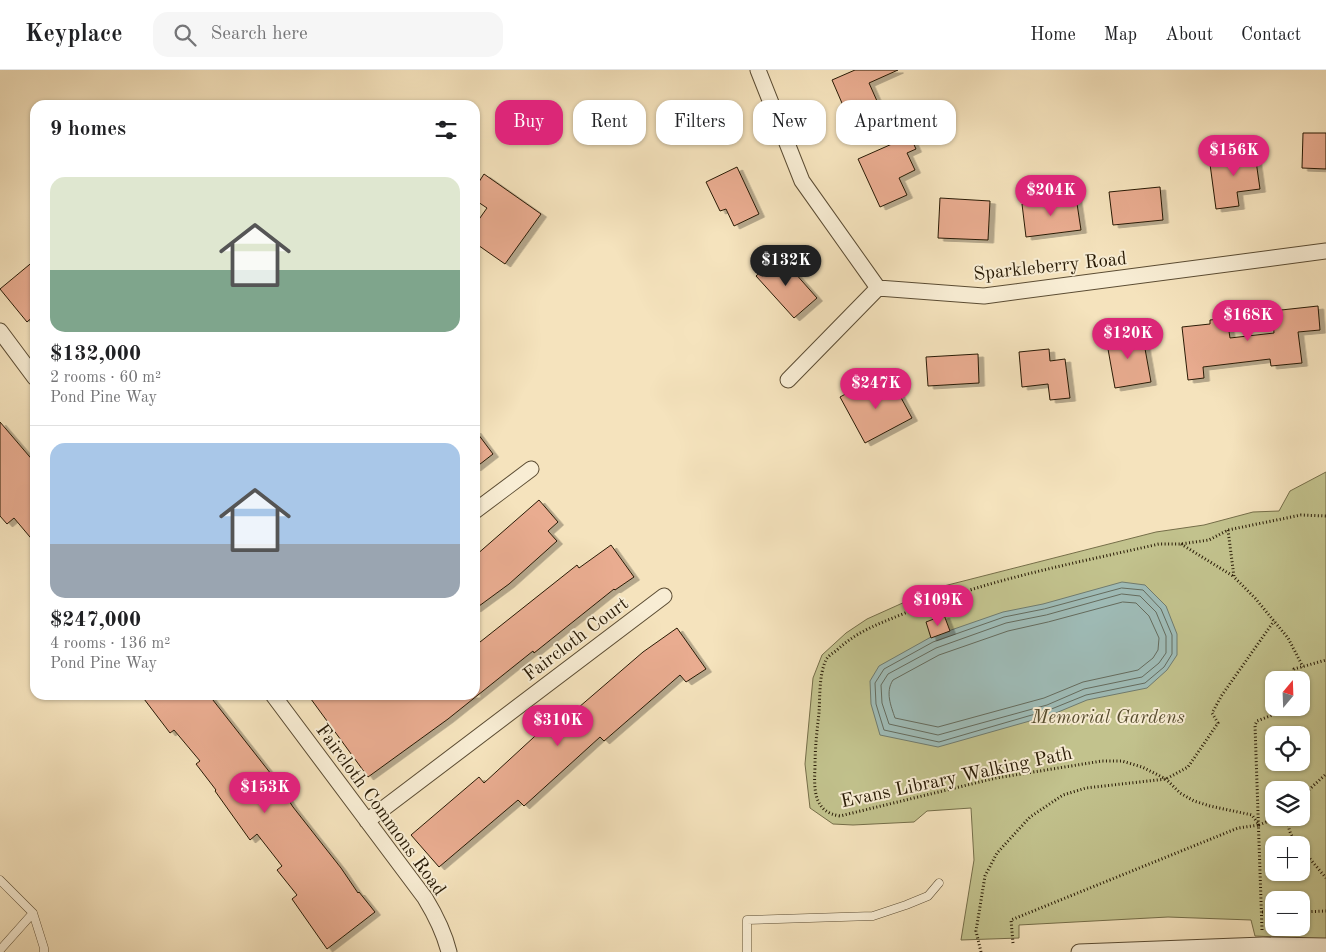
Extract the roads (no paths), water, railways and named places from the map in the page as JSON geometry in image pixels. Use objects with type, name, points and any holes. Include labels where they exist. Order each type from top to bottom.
[{"type":"street","points":[[758,70],[802,182],[878,288],[788,380]]},
{"type":"street","name":"Sparkleberry Road","points":[[878,288],[984,296],[1326,251]]},
{"type":"street","points":[[0,331],[29,357]]},
{"type":"street","points":[[480,507],[531,468]]},
{"type":"street","name":"Faircloth Court","points":[[367,821],[664,596]]},
{"type":"street","name":"Faircloth Commons Road","points":[[277,700],[429,905],[444,932],[449,952]]},
{"type":"street","points":[[1079,952],[1263,945],[1326,946]]},
{"type":"lane","points":[[0,880],[34,913],[44,952]]},
{"type":"lane","points":[[747,952],[747,920],[872,916],[928,896],[939,883]]},
{"type":"lane","points":[[0,950],[34,913]]},
{"type":"water","points":[[1122,582],[1145,585],[1166,606],[1177,634],[1177,655],[1167,670],[1147,688],[1087,700],[1051,715],[938,747],[880,735],[871,704],[870,681],[879,666],[931,637],[1003,612],[1043,604]]},
{"type":"park label","name":"Memorial Gardens","points":[[1108,716]]}]
